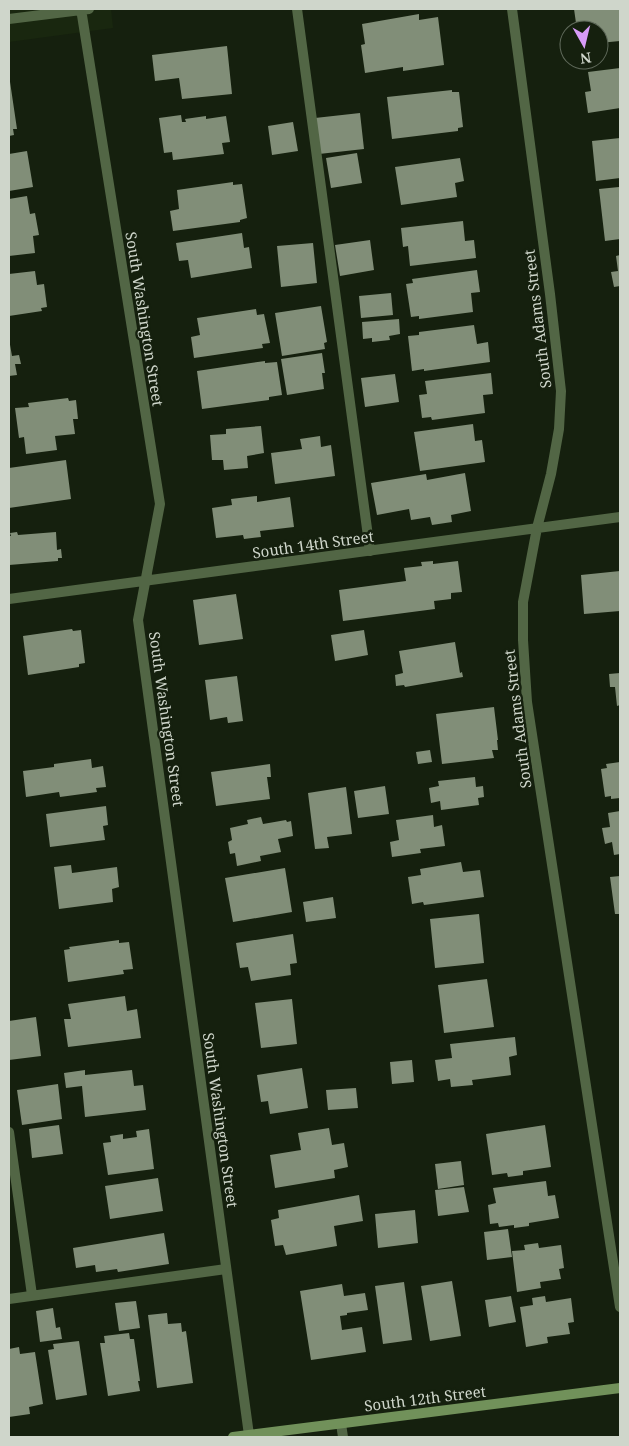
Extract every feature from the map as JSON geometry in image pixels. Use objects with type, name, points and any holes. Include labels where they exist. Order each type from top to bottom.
[{"type":"main road","name":"South 12th Street","points":[[233,1437],[620,1388]]},
{"type":"street","points":[[9,20],[84,9]]},
{"type":"street","name":"South Washington Street","points":[[84,9],[160,504],[138,620],[249,1435]]},
{"type":"street","points":[[297,9],[370,551]]},
{"type":"street","name":"South Adams Street","points":[[512,9],[561,391],[559,429],[551,474],[537,528],[523,602],[523,640],[527,702],[620,1307]]},
{"type":"street","name":"South 14th Street","points":[[9,599],[620,517]]},
{"type":"street","points":[[9,1132],[32,1295]]},
{"type":"street","points":[[9,1299],[226,1270]]},
{"type":"street","points":[[342,1424],[343,1437]]},
{"type":"shaded area","points":[[9,9],[111,9],[113,28],[9,42]]},
{"type":"building","points":[[574,9],[620,9],[620,41],[609,42],[609,20],[576,20]]},
{"type":"building","points":[[419,14],[419,20],[438,17],[444,65],[403,71],[403,67],[365,73],[361,45],[365,44],[362,24]]},
{"type":"building","points":[[227,46],[232,94],[182,99],[179,78],[155,81],[152,55]]},
{"type":"building","points":[[620,68],[620,108],[588,113],[585,92],[591,91],[588,72]]},
{"type":"building","points":[[9,75],[17,129],[13,129],[14,135],[9,136]]},
{"type":"building","points":[[452,90],[452,92],[459,92],[463,127],[458,128],[458,131],[392,139],[387,97]]},
{"type":"building","points":[[360,113],[364,149],[319,154],[315,118]]},
{"type":"building","points":[[181,115],[182,122],[186,122],[185,119],[206,116],[206,119],[226,116],[230,142],[222,143],[224,154],[173,160],[172,152],[164,153],[159,118]]},
{"type":"building","points":[[293,122],[298,151],[272,155],[268,126]]},
{"type":"building","points":[[620,138],[620,178],[596,181],[592,141]]},
{"type":"building","points":[[27,151],[33,187],[9,191],[9,154]]},
{"type":"building","points":[[357,153],[362,183],[331,188],[326,158]]},
{"type":"building","points":[[460,158],[464,181],[455,183],[457,197],[401,205],[395,167]]},
{"type":"building","points":[[233,182],[233,185],[242,184],[247,218],[240,220],[240,222],[173,231],[170,211],[179,209],[177,190]]},
{"type":"building","points":[[619,187],[620,239],[605,241],[599,189]]},
{"type":"building","points":[[27,196],[30,214],[35,213],[39,235],[33,236],[35,253],[9,256],[9,199]]},
{"type":"building","points":[[463,221],[465,241],[474,240],[476,258],[410,266],[408,246],[403,247],[401,228]]},
{"type":"building","points":[[242,233],[244,248],[249,247],[252,268],[191,278],[188,260],[179,261],[176,243]]},
{"type":"building","points":[[370,240],[374,270],[340,276],[335,245]]},
{"type":"building","points":[[313,243],[317,283],[281,287],[277,246]]},
{"type":"building","points":[[620,255],[620,286],[614,287],[611,272],[618,271],[616,256]]},
{"type":"building","points":[[477,270],[480,292],[471,293],[473,312],[419,319],[419,316],[411,317],[406,284],[413,283],[412,279]]},
{"type":"building","points":[[35,271],[37,285],[44,284],[47,307],[41,308],[42,311],[9,316],[9,274]]},
{"type":"building","points":[[391,293],[393,315],[361,318],[359,296]]},
{"type":"building","points":[[321,306],[327,342],[324,343],[325,349],[282,356],[275,313]]},
{"type":"building","points":[[256,309],[257,315],[264,314],[270,343],[262,344],[263,348],[194,358],[191,337],[200,335],[197,318]]},
{"type":"building","points":[[399,319],[400,334],[389,336],[390,340],[372,342],[372,338],[363,339],[362,322]]},
{"type":"building","points":[[474,325],[477,344],[488,342],[490,362],[412,371],[408,336],[419,335],[419,332]]},
{"type":"building","points":[[9,339],[12,356],[19,355],[21,364],[15,364],[17,375],[9,376]]},
{"type":"building","points":[[322,353],[325,373],[322,373],[324,389],[287,395],[281,359]]},
{"type":"building","points":[[265,361],[265,363],[277,362],[282,395],[269,397],[269,400],[202,409],[197,371]]},
{"type":"building","points":[[491,373],[493,394],[483,395],[485,413],[432,420],[431,417],[422,418],[419,395],[427,394],[425,381]]},
{"type":"building","points":[[395,374],[399,402],[365,407],[361,378]]},
{"type":"building","points":[[68,398],[69,401],[76,400],[78,419],[73,419],[75,434],[55,436],[57,450],[26,454],[24,437],[19,438],[15,408],[29,407],[28,403]]},
{"type":"building","points":[[473,424],[475,441],[482,440],[485,462],[420,471],[414,432]]},
{"type":"building","points":[[261,426],[264,453],[247,456],[248,468],[224,470],[223,460],[212,460],[210,435],[226,434],[226,429]]},
{"type":"building","points":[[320,436],[321,447],[331,445],[335,476],[275,484],[271,453],[302,449],[300,439]]},
{"type":"building","points":[[66,460],[71,499],[9,508],[9,468]]},
{"type":"building","points":[[465,473],[471,511],[451,515],[452,522],[432,525],[430,517],[411,520],[409,509],[377,515],[371,483],[426,474],[427,480]]},
{"type":"building","points":[[257,496],[257,502],[290,497],[294,527],[260,531],[261,537],[244,539],[243,535],[216,538],[212,508],[232,505],[231,499]]},
{"type":"building","points":[[17,532],[18,535],[56,532],[57,550],[61,549],[62,558],[58,558],[58,561],[9,565],[9,536],[11,536],[10,533]]},
{"type":"building","points":[[433,561],[433,564],[458,561],[462,592],[451,593],[451,599],[434,601],[435,609],[343,621],[339,590],[406,581],[404,568],[422,566],[421,562]]},
{"type":"building","points":[[620,571],[620,611],[584,614],[581,575]]},
{"type":"building","points":[[236,594],[243,639],[199,645],[193,600]]},
{"type":"building","points":[[72,629],[73,631],[81,630],[85,663],[79,664],[79,667],[28,675],[23,636]]},
{"type":"building","points":[[364,630],[368,655],[335,661],[331,635]]},
{"type":"building","points":[[455,642],[460,673],[462,672],[463,677],[405,687],[404,685],[396,686],[395,675],[403,673],[399,651]]},
{"type":"building","points":[[620,673],[620,705],[617,706],[615,687],[610,687],[609,674]]},
{"type":"building","points":[[237,676],[243,721],[228,723],[227,717],[210,720],[205,680]]},
{"type":"building","points":[[494,707],[498,750],[492,750],[494,758],[442,764],[436,714]]},
{"type":"building","points":[[430,750],[432,762],[418,764],[416,752]]},
{"type":"building","points":[[91,759],[92,768],[103,766],[106,787],[96,788],[97,792],[60,797],[59,792],[26,797],[23,771],[54,767],[54,764]]},
{"type":"building","points":[[620,762],[620,798],[611,799],[611,796],[605,797],[601,769],[607,768],[606,764]]},
{"type":"building","points":[[270,764],[271,777],[267,777],[270,799],[216,806],[211,772]]},
{"type":"building","points":[[475,777],[476,787],[483,786],[484,797],[478,798],[479,805],[441,810],[440,801],[431,803],[429,788],[439,786],[438,781]]},
{"type":"building","points":[[385,786],[389,814],[358,818],[354,791]]},
{"type":"building","points":[[346,787],[352,834],[327,837],[329,848],[315,849],[308,793]]},
{"type":"building","points":[[106,806],[108,825],[103,826],[105,840],[50,847],[46,814]]},
{"type":"building","points":[[620,811],[620,854],[614,855],[612,842],[605,844],[602,828],[610,827],[608,813]]},
{"type":"building","points":[[433,815],[434,827],[442,825],[445,846],[420,849],[421,853],[392,857],[390,842],[399,840],[396,820]]},
{"type":"building","points":[[261,817],[263,824],[286,820],[287,822],[291,821],[293,836],[278,839],[281,852],[260,856],[261,861],[237,866],[235,853],[230,854],[228,842],[232,840],[230,828],[248,824],[247,820]]},
{"type":"building","points":[[461,862],[463,872],[480,870],[484,897],[424,905],[423,902],[412,904],[408,877],[421,875],[420,869]]},
{"type":"building","points":[[71,865],[72,873],[117,867],[119,887],[112,889],[113,902],[59,909],[54,867]]},
{"type":"building","points":[[285,868],[292,912],[233,922],[225,878]]},
{"type":"building","points":[[620,876],[620,914],[615,914],[610,877]]},
{"type":"building","points":[[333,897],[336,918],[306,922],[303,902]]},
{"type":"building","points":[[479,914],[484,963],[435,968],[430,919]]},
{"type":"building","points":[[293,934],[297,963],[290,964],[291,975],[251,981],[248,967],[240,968],[236,943]]},
{"type":"building","points":[[119,940],[119,943],[129,942],[133,969],[123,970],[124,974],[68,982],[64,950],[70,949],[69,947]]},
{"type":"building","points":[[487,979],[494,1027],[444,1033],[438,985]]},
{"type":"building","points":[[125,996],[127,1011],[137,1009],[141,1038],[68,1047],[64,1019],[71,1019],[68,1004]]},
{"type":"building","points":[[292,999],[297,1044],[261,1048],[255,1003]]},
{"type":"building","points":[[36,1017],[41,1056],[9,1060],[9,1021]]},
{"type":"building","points":[[515,1037],[517,1055],[509,1057],[511,1075],[472,1080],[473,1085],[451,1087],[450,1079],[438,1081],[435,1060],[452,1058],[450,1044]]},
{"type":"building","points":[[412,1060],[414,1082],[392,1084],[390,1062]]},
{"type":"building","points":[[302,1068],[308,1108],[270,1114],[268,1101],[261,1102],[257,1075]]},
{"type":"building","points":[[85,1070],[85,1075],[132,1070],[134,1086],[143,1085],[146,1110],[85,1117],[82,1086],[66,1088],[64,1073]]},
{"type":"building","points":[[58,1084],[62,1119],[22,1125],[17,1090]]},
{"type":"building","points":[[356,1088],[358,1108],[328,1110],[326,1090]]},
{"type":"building","points":[[59,1125],[63,1154],[32,1158],[29,1129]]},
{"type":"building","points":[[545,1125],[551,1167],[523,1171],[523,1175],[508,1177],[507,1173],[492,1175],[486,1134]]},
{"type":"building","points":[[329,1128],[332,1145],[344,1143],[348,1167],[334,1170],[335,1178],[275,1188],[270,1155],[301,1150],[298,1133]]},
{"type":"building","points":[[149,1129],[154,1169],[108,1175],[103,1143],[111,1142],[110,1136],[123,1134],[123,1139],[137,1137],[136,1131]]},
{"type":"building","points":[[461,1161],[464,1185],[438,1189],[435,1164]]},
{"type":"building","points":[[158,1178],[163,1211],[110,1219],[105,1186]]},
{"type":"building","points":[[546,1181],[548,1196],[555,1195],[559,1218],[529,1223],[529,1226],[514,1228],[514,1225],[499,1227],[498,1223],[490,1224],[488,1205],[496,1203],[493,1188]]},
{"type":"building","points":[[464,1187],[469,1212],[438,1216],[435,1190]]},
{"type":"building","points":[[359,1195],[363,1221],[334,1226],[337,1246],[286,1255],[283,1245],[275,1246],[271,1220],[279,1218],[278,1210]]},
{"type":"building","points":[[415,1210],[418,1243],[378,1248],[375,1214]]},
{"type":"building","points":[[508,1229],[512,1257],[487,1260],[484,1232]]},
{"type":"building","points":[[164,1233],[169,1264],[118,1272],[117,1269],[96,1272],[95,1265],[76,1268],[73,1248]]},
{"type":"building","points":[[538,1243],[539,1248],[561,1245],[564,1268],[559,1269],[561,1279],[540,1282],[541,1288],[517,1292],[512,1251],[525,1250],[524,1245]]},
{"type":"building","points":[[452,1281],[461,1336],[430,1341],[421,1286]]},
{"type":"building","points":[[404,1282],[412,1340],[383,1344],[375,1286]]},
{"type":"building","points":[[342,1284],[344,1296],[365,1293],[368,1310],[340,1316],[342,1330],[362,1327],[366,1352],[311,1360],[300,1291]]},
{"type":"building","points":[[511,1296],[516,1322],[489,1327],[485,1300]]},
{"type":"building","points":[[545,1296],[546,1302],[571,1298],[574,1322],[568,1323],[570,1334],[547,1337],[548,1343],[526,1347],[520,1307],[533,1305],[532,1298]]},
{"type":"building","points":[[136,1301],[140,1328],[119,1331],[115,1303]]},
{"type":"building","points":[[53,1308],[56,1328],[60,1327],[62,1339],[40,1342],[36,1311]]},
{"type":"building","points":[[167,1313],[168,1324],[181,1323],[182,1332],[186,1331],[193,1383],[157,1388],[148,1315]]},
{"type":"building","points":[[129,1333],[130,1339],[134,1339],[140,1391],[108,1396],[100,1343],[105,1343],[104,1336]]},
{"type":"building","points":[[79,1341],[87,1395],[56,1400],[48,1350],[54,1349],[53,1344]]},
{"type":"building","points":[[19,1347],[20,1354],[35,1352],[43,1404],[29,1407],[30,1414],[9,1417],[9,1349]]}]
